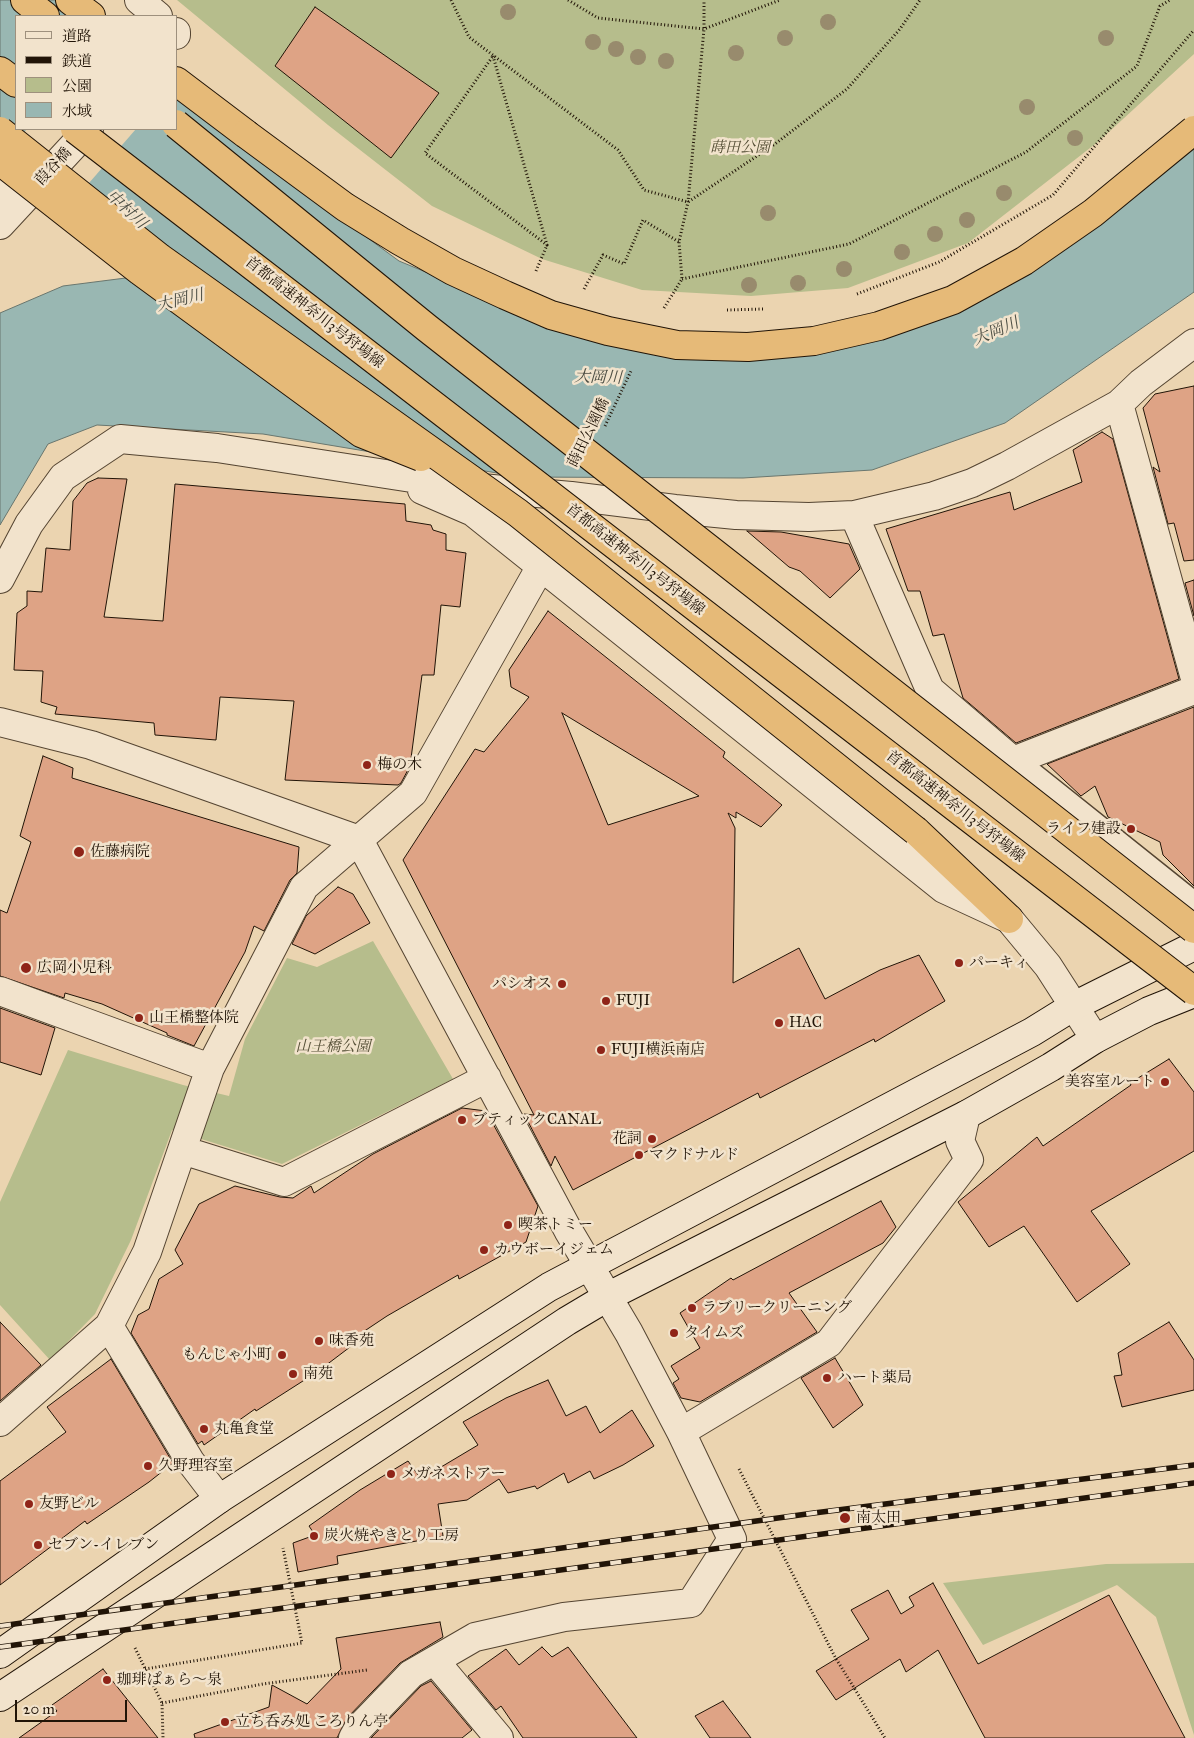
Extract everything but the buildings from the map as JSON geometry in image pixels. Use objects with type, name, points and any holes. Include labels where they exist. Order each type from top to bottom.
[{"type":"highway","points":[[25,0],[44,15]]},
{"type":"highway","points":[[70,0],[90,15]]},
{"type":"highway","points":[[0,71],[15,83]]},
{"type":"highway","points":[[178,82],[345,207],[454,271],[551,315],[608,331],[677,345],[748,347],[814,341],[879,326],[953,300],[1024,261],[1092,212],[1194,130]]},
{"type":"highway","points":[[178,126],[442,340],[1194,928]]},
{"type":"highway","name":"首都高速神奈川3号狩場線","points":[[76,130],[1194,992]]},
{"type":"highway","points":[[0,131],[160,258],[518,513],[916,832],[1009,919]]},
{"type":"highway","points":[[0,161],[140,271],[361,433],[462,474]]},
{"type":"street","points":[[139,0],[156,15]]},
{"type":"street","name":"葭谷橋","points":[[0,225],[9,197],[88,130]]},
{"type":"street","points":[[0,579],[29,524],[63,477],[120,439],[218,448],[470,487],[736,515],[809,517],[854,515],[934,496],[972,483],[1119,404],[1141,383],[1194,343]]},
{"type":"street","points":[[1119,404],[1194,675]]},
{"type":"street","points":[[382,473],[473,512],[944,890],[1009,919],[1048,966],[1095,1039]]},
{"type":"street","points":[[854,515],[930,690],[1013,761],[1187,900],[1194,914]]},
{"type":"street","points":[[0,1422],[109,1326],[147,1252],[210,1068],[304,887],[413,793],[541,566]]},
{"type":"street","points":[[1013,761],[1194,690]]},
{"type":"street","points":[[0,722],[91,745],[359,840],[568,1230],[609,1296],[681,1432],[732,1539],[691,1603],[564,1617],[476,1637],[411,1674],[358,1729],[354,1738]]},
{"type":"street","points":[[0,1654],[219,1498],[549,1287],[1032,1032],[1074,1006],[1194,946]]},
{"type":"street","points":[[0,991],[210,1068]]},
{"type":"street","points":[[0,1697],[559,1326],[609,1296],[966,1115],[1051,1067],[1095,1039],[1149,1011],[1194,992]]},
{"type":"street","points":[[182,1150],[284,1182],[487,1078]]},
{"type":"street","points":[[681,1432],[829,1343],[969,1160],[960,1141],[966,1115]]},
{"type":"street","points":[[109,1326],[190,1460],[219,1498]]},
{"type":"street","points":[[435,1661],[499,1738]]},
{"type":"path","points":[[451,0],[469,37],[618,150],[644,190],[688,202],[775,144],[847,89],[900,29],[920,0]]},
{"type":"path","points":[[568,0],[598,18],[704,30],[780,0]]},
{"type":"path","points":[[671,312],[662,312],[682,279],[679,242],[688,202],[704,30],[704,0]]},
{"type":"path","points":[[682,279],[849,244],[1026,152],[1137,66],[1160,6],[1170,0]]},
{"type":"path","points":[[850,297],[939,262],[1053,195],[1194,30]]},
{"type":"path","points":[[492,56],[547,245],[535,272],[543,276]]},
{"type":"path","points":[[492,56],[425,153],[547,245]]},
{"type":"path","points":[[576,287],[584,290],[603,255],[624,264],[643,220],[679,242]]},
{"type":"path","points":[[719,310],[766,309]]},
{"type":"path","name":"蒔田公園橋","points":[[601,433],[632,371]]},
{"type":"path","points":[[738,1466],[835,1657],[885,1738]]},
{"type":"path","points":[[145,1669],[302,1643],[281,1540]]},
{"type":"path","points":[[292,1593],[299,1592]]},
{"type":"path","points":[[132,1643],[162,1704],[163,1738]]},
{"type":"path","points":[[162,1704],[263,1684],[373,1669]]},
{"type":"green space","name":"蒔田公園","points":[[177,0],[1194,0],[1194,54],[1099,141],[968,243],[848,288],[751,296],[642,290],[542,259],[432,206],[328,125]]},
{"type":"green space","name":"山王橋公園","points":[[373,941],[453,1079],[282,1164],[172,1130],[131,1240],[95,1314],[50,1360],[0,1305],[0,1202],[68,1050],[183,1085],[229,1096],[245,1039],[287,958],[317,967]]},
{"type":"green space","points":[[1194,1563],[1194,1735],[1156,1617],[1117,1585],[983,1645],[943,1583],[1106,1564]]},
{"type":"water","points":[[0,0],[77,0],[95,15],[15,15],[15,130],[178,130],[178,85],[327,208],[399,261],[566,330],[768,349],[970,291],[1067,237],[1194,148],[1194,292],[1005,423],[872,470],[743,478],[521,477],[263,434],[97,425],[48,444],[0,525],[0,313],[63,286],[157,274],[0,145]]},
{"type":"pier","points":[[26,130],[135,130],[69,206],[6,153]]},
{"type":"railway","points":[[0,1626],[814,1513],[1194,1465]]},
{"type":"railway","points":[[0,1647],[1194,1483]]},
{"type":"place","name":"梅の木","points":[[367,765]]},
{"type":"place","name":"ライフ建設","points":[[1131,829]]},
{"type":"place","name":"佐藤病院","points":[[79,852]]},
{"type":"place","name":"パーキィ","points":[[959,963]]},
{"type":"place","name":"広岡小児科","points":[[26,968]]},
{"type":"place","name":"パシオス","points":[[562,984]]},
{"type":"place","name":"FUJI","points":[[606,1001]]},
{"type":"place","name":"山王橋整体院","points":[[139,1018]]},
{"type":"place","name":"HAC","points":[[779,1023]]},
{"type":"place","name":"FUJI横浜南店","points":[[601,1050]]},
{"type":"place","name":"美容室ルート","points":[[1165,1082]]},
{"type":"place","name":"ブティックCANAL","points":[[462,1120]]},
{"type":"place","name":"花詞","points":[[652,1139]]},
{"type":"place","name":"マクドナルド","points":[[639,1155]]},
{"type":"place","name":"喫茶トミー","points":[[508,1225]]},
{"type":"place","name":"カウボーイジェム","points":[[484,1250]]},
{"type":"place","name":"ラブリークリーニング","points":[[692,1308]]},
{"type":"place","name":"タイムズ","points":[[674,1333]]},
{"type":"place","name":"味香苑","points":[[319,1341]]},
{"type":"place","name":"もんじゃ小町","points":[[282,1355]]},
{"type":"place","name":"南苑","points":[[293,1374]]},
{"type":"place","name":"ハート薬局","points":[[827,1378]]},
{"type":"place","name":"丸亀食堂","points":[[204,1429]]},
{"type":"place","name":"久野理容室","points":[[148,1466]]},
{"type":"place","name":"メガネストアー","points":[[391,1474]]},
{"type":"place","name":"友野ビル","points":[[29,1504]]},
{"type":"place","name":"南太田","points":[[845,1518]]},
{"type":"place","name":"炭火焼やきとり工房","points":[[314,1536]]},
{"type":"place","name":"セブン-イレブン","points":[[38,1545]]},
{"type":"place","name":"珈琲ぱぁら〜泉","points":[[107,1680]]},
{"type":"place","name":"立ち呑み処 ころりん亭","points":[[225,1722]]},
{"type":"water label","name":"中村川","points":[[126,210]]},
{"type":"water label","name":"大岡川","points":[[180,301]]},
{"type":"water label","name":"大岡川","points":[[996,332]]},
{"type":"water label","name":"大岡川","points":[[598,378]]}]
